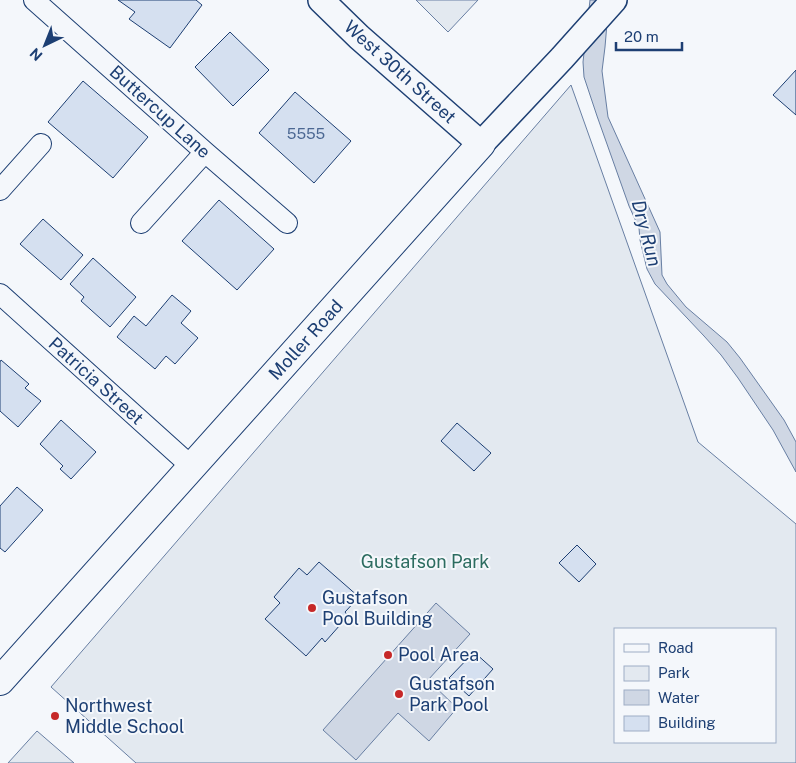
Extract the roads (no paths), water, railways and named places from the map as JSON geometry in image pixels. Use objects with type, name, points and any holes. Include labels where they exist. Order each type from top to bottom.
[{"type":"main road","name":"Moller Road","points":[[0,681],[481,144]]},
{"type":"street","name":"Buttercup Lane","points":[[34,0],[287,223]]},
{"type":"street","name":"West 30th Street","points":[[320,0],[359,37],[481,144]]},
{"type":"street","name":"Moller Road","points":[[481,144],[614,0]]},
{"type":"street","points":[[0,190],[41,144]]},
{"type":"street","points":[[141,224],[205,152]]},
{"type":"street","name":"Patricia Street","points":[[0,294],[192,467]]},
{"type":"water","name":"Dry Run","points":[[590,0],[609,0],[602,71],[608,117],[660,232],[662,275],[686,307],[727,342],[784,420],[796,442],[796,472],[773,430],[738,378],[721,355],[655,284],[647,269],[639,228],[629,206],[584,77],[583,62]]},
{"type":"water","name":"Gustafson Park Pool","points":[[436,603],[470,634],[428,680],[457,708],[429,741],[398,713],[356,760],[323,730]]},
{"type":"place","name":"Gustafson Pool Building","points":[[312,608]]},
{"type":"place","name":"Pool Area","points":[[388,655]]},
{"type":"place","name":"Gustafson Park Pool","points":[[399,694]]},
{"type":"place","name":"Northwest Middle School","points":[[55,716]]},
{"type":"park label","name":"Gustafson Park","points":[[425,562]]}]
